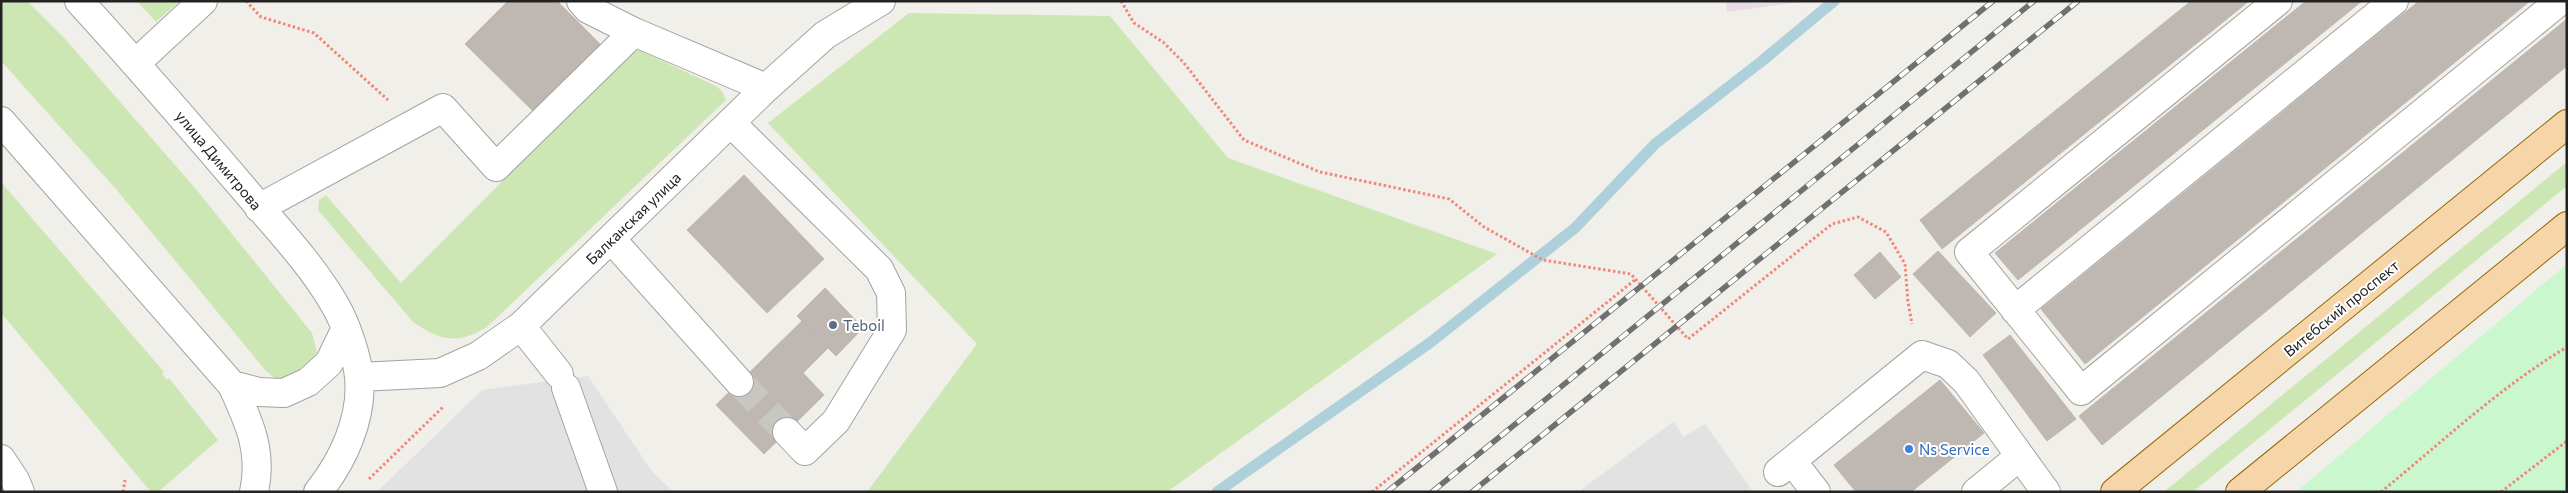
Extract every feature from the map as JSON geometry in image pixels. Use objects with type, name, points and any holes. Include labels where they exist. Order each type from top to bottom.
[{"type":"main road","name":"Витебский проспект","points":[[2116,492],[2567,124]]},
{"type":"main road","points":[[2240,492],[2567,226]]},
{"type":"street","name":"улица Димитрова","points":[[79,1],[136,64],[259,208],[311,270],[335,305],[346,328],[359,377],[358,406],[351,434],[339,462],[318,492]]},
{"type":"street","points":[[136,64],[203,1]]},
{"type":"street","points":[[581,1],[588,9],[634,32],[766,88]]},
{"type":"street","name":"Балканская улица","points":[[359,377],[440,373],[478,356],[521,326],[612,240],[766,88],[825,35],[881,1]]},
{"type":"street","points":[[2278,1],[1969,252],[2081,391],[2560,1]]},
{"type":"street","points":[[2015,310],[2394,1]]},
{"type":"street","points":[[259,208],[443,108],[496,167],[634,32]]},
{"type":"street","points":[[1,121],[232,385],[248,420],[256,450],[258,471],[254,492]]},
{"type":"street","points":[[731,123],[880,269],[891,293],[892,330],[836,421],[805,451],[787,432]]},
{"type":"street","points":[[612,240],[739,382]]},
{"type":"street","points":[[521,326],[562,381],[604,492]]},
{"type":"street","points":[[232,385],[259,392],[284,393],[308,382],[329,363],[346,328]]},
{"type":"street","points":[[1816,492],[1785,466],[1922,355],[1948,364],[1966,381],[2046,492]]},
{"type":"street","points":[[1976,492],[2020,456]]},
{"type":"street","points":[[1,459],[15,480],[20,492]]},
{"type":"path","points":[[246,1],[261,18],[314,33],[414,124]]},
{"type":"path","points":[[1121,1],[1134,23],[1163,42],[1184,63],[1244,140],[1320,172],[1449,198],[1484,227],[1532,252],[1543,260],[1631,274],[1688,339],[1832,224],[1858,217],[1886,232],[1905,264],[1910,316],[1922,355]]},
{"type":"path","points":[[1372,492],[1636,279]]},
{"type":"path","points":[[2381,492],[2475,413],[2534,367],[2567,347]]},
{"type":"path","points":[[362,485],[450,401],[440,373]]},
{"type":"path","points":[[2501,492],[2567,441]]},
{"type":"path","points":[[123,492],[125,480]]},
{"type":"shaded area","points":[[1726,1],[1807,1],[1727,12]]},
{"type":"shaded area","points":[[588,376],[653,473],[674,492],[377,492],[482,390]]},
{"type":"shaded area","points":[[1674,421],[1683,437],[1705,424],[1753,492],[1578,492]]},
{"type":"green space","points":[[1,1],[27,1],[66,40],[195,188],[312,333],[317,352],[314,362],[287,380],[276,379],[266,371],[116,189],[1,61]]},
{"type":"green space","points":[[137,1],[180,1],[156,22]]},
{"type":"green space","points":[[909,13],[1110,16],[1228,158],[1497,254],[1167,492],[867,492],[977,344],[768,123]]},
{"type":"green space","points":[[639,50],[716,86],[722,91],[726,100],[487,327],[476,333],[458,338],[441,337],[413,322],[318,210],[319,200],[326,195],[401,283],[627,56]]},
{"type":"green space","points":[[2567,162],[2567,186],[2193,492],[2164,492]]},
{"type":"green space","points":[[1,182],[164,372],[162,374],[167,380],[169,378],[218,440],[158,492],[151,492],[1,313]]},
{"type":"green space","points":[[2567,264],[2567,492],[2296,492]]},
{"type":"building","points":[[508,1],[557,1],[603,47],[536,114],[465,44]]},
{"type":"building","points":[[2191,1],[2249,1],[1942,249],[1920,220]]},
{"type":"building","points":[[2306,1],[2362,1],[2018,280],[1995,253]]},
{"type":"building","points":[[2419,1],[2530,1],[2085,364],[2041,309]]},
{"type":"building","points":[[2567,19],[2567,66],[2102,445],[2079,416]]},
{"type":"building","points":[[744,175],[824,259],[767,313],[687,230]]},
{"type":"building","points":[[1938,251],[1996,313],[1970,337],[1913,274]]},
{"type":"building","points":[[1880,252],[1901,277],[1875,299],[1854,275]]},
{"type":"building","name":"Teboil","points":[[825,288],[863,328],[836,356],[797,316]]},
{"type":"building","points":[[802,321],[828,348],[803,373],[824,395],[764,454],[716,405]]},
{"type":"building","points":[[2010,335],[2076,419],[2047,441],[1983,355]]},
{"type":"building","name":"Ns Service","points":[[1940,380],[1984,433],[1911,492],[1856,492],[1834,465]]},
{"type":"waterway","points":[[1217,492],[1431,342],[1575,228],[1655,144],[1762,61],[1834,1]]},
{"type":"tunnel","points":[[739,382],[787,432]]},
{"type":"railway","points":[[1387,492],[1993,1]]},
{"type":"railway","points":[[1432,492],[2034,1]]},
{"type":"railway","points":[[1472,492],[2078,1]]},
{"type":"place","name":"Teboil","points":[[833,325]]},
{"type":"place","name":"Ns Service","points":[[1909,449]]}]
